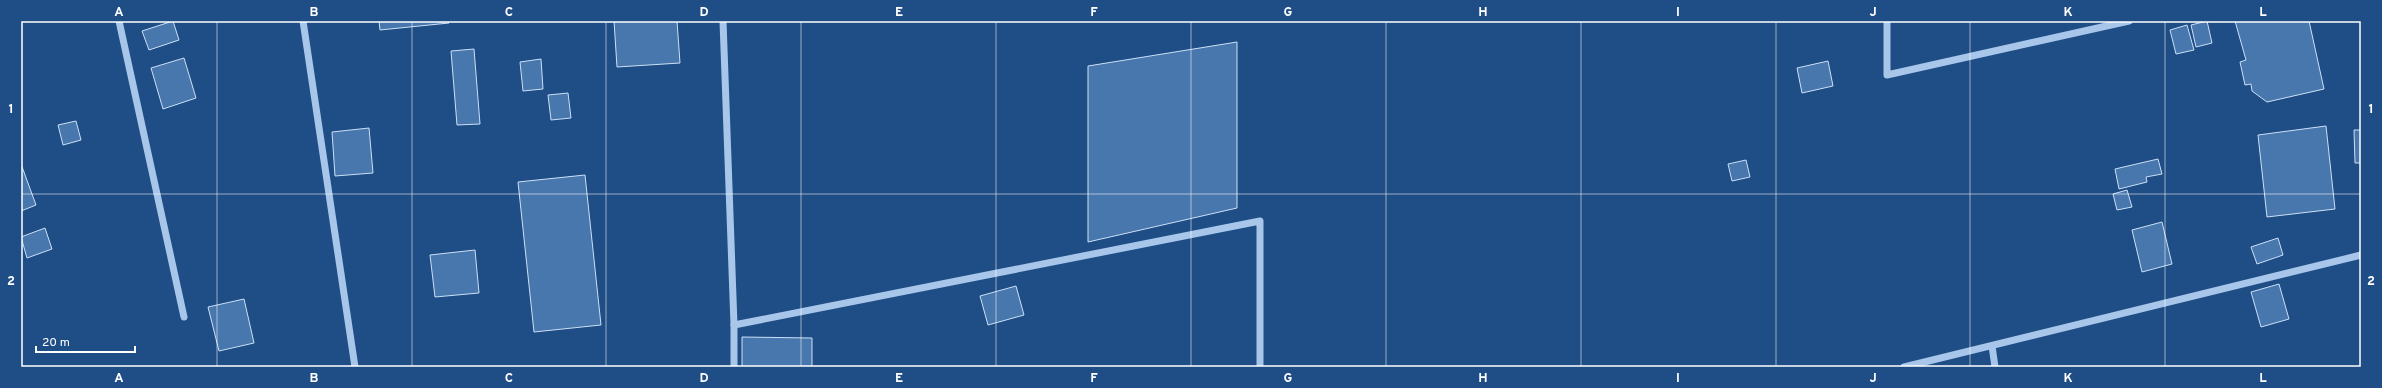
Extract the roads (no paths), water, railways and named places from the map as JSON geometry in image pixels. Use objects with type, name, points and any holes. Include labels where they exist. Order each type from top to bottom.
[{"type":"street","points":[[119,21],[184,318]]},
{"type":"street","points":[[303,21],[355,367]]},
{"type":"street","points":[[723,21],[734,325],[734,367]]},
{"type":"street","points":[[1887,21],[1887,75],[2129,21]]},
{"type":"street","points":[[734,325],[1260,221],[1260,367]]},
{"type":"street","points":[[1904,367],[2361,255]]},
{"type":"street","points":[[1992,346],[1995,367]]}]
